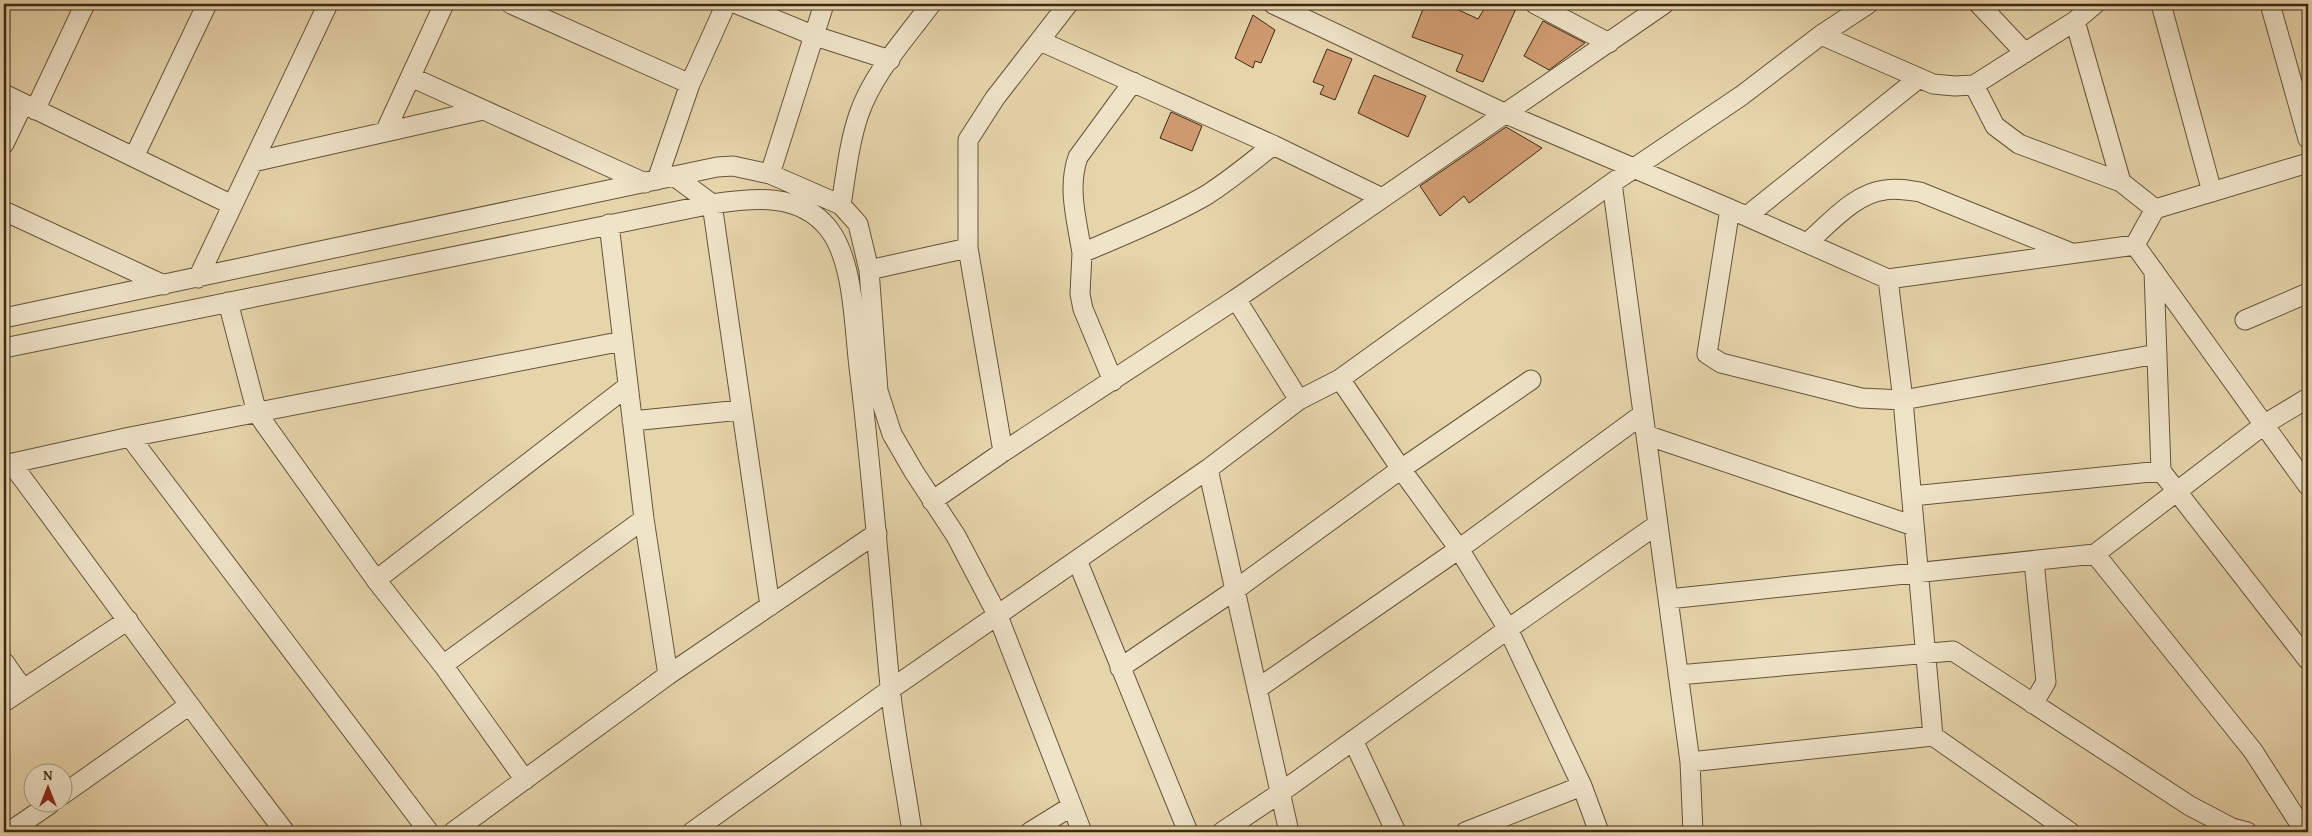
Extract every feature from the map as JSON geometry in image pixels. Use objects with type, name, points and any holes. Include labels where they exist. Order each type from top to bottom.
[{"type":"street","points":[[4,144],[29,107],[85,4]]},
{"type":"street","points":[[134,157],[207,4]]},
{"type":"street","points":[[198,278],[328,4]]},
{"type":"street","points":[[386,130],[444,4]]},
{"type":"street","points":[[510,4],[690,84]]},
{"type":"street","points":[[659,180],[690,84],[726,4]]},
{"type":"street","points":[[737,4],[815,36],[890,60]]},
{"type":"street","points":[[770,174],[824,4]]},
{"type":"street","points":[[841,205],[852,140],[859,114],[868,93],[931,4]]},
{"type":"street","points":[[1003,452],[968,248],[968,140],[995,98],[1068,4]]},
{"type":"street","points":[[1273,4],[1504,113],[1747,216],[1888,279],[2070,252],[2135,245]]},
{"type":"street","points":[[1535,4],[1609,44]]},
{"type":"street","points":[[932,501],[1003,452],[1236,299],[1504,113],[1609,44],[1664,4]]},
{"type":"street","points":[[692,832],[891,689],[1208,468],[1299,400],[1340,380],[1612,183],[1741,96],[1821,35],[1868,4]]},
{"type":"street","points":[[1980,4],[2025,53]]},
{"type":"street","points":[[1821,35],[1933,84],[1955,86],[1974,84],[2075,21],[2095,4]]},
{"type":"street","points":[[2161,4],[2212,192]]},
{"type":"street","points":[[2270,4],[2308,139]]},
{"type":"street","points":[[2075,21],[2121,182]]},
{"type":"street","points":[[1040,41],[1272,145],[1382,198]]},
{"type":"street","points":[[411,77],[483,110],[659,180],[712,204]]},
{"type":"street","points":[[1747,216],[1920,78]]},
{"type":"street","points":[[1113,381],[1083,308],[1080,294],[1082,253],[1072,188],[1073,171],[1078,157],[1133,82]]},
{"type":"street","points":[[1974,84],[1995,126],[2019,144],[2121,182],[2155,209]]},
{"type":"street","points":[[4,94],[232,205]]},
{"type":"street","points":[[253,162],[386,130],[483,110]]},
{"type":"street","points":[[1082,253],[1135,231],[1205,196],[1272,145]]},
{"type":"street","points":[[2135,245],[2155,209],[2308,163]]},
{"type":"street","points":[[4,318],[733,166],[770,174],[841,205],[858,224],[870,270],[878,391],[892,434],[932,501],[956,536],[998,616],[1082,832]]},
{"type":"street","points":[[1612,183],[1690,762],[1694,832]]},
{"type":"street","points":[[1807,243],[1852,204],[1867,195],[1882,190],[1898,189],[1920,192],[2070,252]]},
{"type":"street","points":[[4,348],[712,204],[747,199],[779,200],[812,213],[828,228],[839,248],[848,278],[891,689],[912,832]]},
{"type":"street","points":[[712,204],[770,606]]},
{"type":"street","points":[[1730,209],[1707,354],[1721,364],[1861,398],[1903,400],[2157,354]]},
{"type":"street","points":[[4,211],[164,285]]},
{"type":"street","points":[[609,224],[644,519],[668,675]]},
{"type":"street","points":[[2135,245],[2308,486]]},
{"type":"street","points":[[870,270],[968,248]]},
{"type":"street","points":[[2154,271],[2161,471],[2308,660]]},
{"type":"street","points":[[1888,279],[1903,400],[1933,736]]},
{"type":"street","points":[[2245,320],[2308,293]]},
{"type":"street","points":[[1236,299],[1299,400]]},
{"type":"street","points":[[228,302],[257,413],[376,580],[443,665],[526,780]]},
{"type":"street","points":[[285,832],[188,706],[128,620],[8,464],[130,437],[623,341]]},
{"type":"street","points":[[1340,380],[1459,549],[1508,629],[1582,786],[1599,832]]},
{"type":"street","points":[[1120,668],[1235,590],[1401,469],[1531,380]]},
{"type":"street","points":[[376,580],[628,386]]},
{"type":"street","points":[[1668,599],[2096,554],[2265,424],[2308,398]]},
{"type":"street","points":[[632,421],[741,410]]},
{"type":"street","points":[[1257,690],[1459,549],[1643,414]]},
{"type":"street","points":[[1646,435],[1914,526]]},
{"type":"street","points":[[130,437],[428,832]]},
{"type":"street","points":[[1208,468],[1289,832]]},
{"type":"street","points":[[1912,496],[2161,471]]},
{"type":"street","points":[[443,665],[644,519]]},
{"type":"street","points":[[1222,832],[1280,793],[1658,524]]},
{"type":"street","points":[[453,832],[668,675],[876,532]]},
{"type":"street","points":[[2096,554],[2253,751],[2305,832]]},
{"type":"street","points":[[1077,560],[1188,832]]},
{"type":"street","points":[[2033,704],[2046,682],[2034,561]]},
{"type":"street","points":[[4,702],[128,620]]},
{"type":"street","points":[[1678,675],[1953,651],[2190,806],[2232,828],[2247,832]]},
{"type":"street","points":[[4,662],[23,689]]},
{"type":"street","points":[[72,788],[188,706]]},
{"type":"street","points":[[1690,762],[1933,736],[2070,832]]},
{"type":"street","points":[[1353,740],[1396,832]]},
{"type":"street","points":[[1465,832],[1582,786]]},
{"type":"street","points":[[1030,832],[1072,806]]},
{"type":"street","points":[[10,832],[36,814]]},
{"type":"building","points":[[1425,4],[1446,4],[1478,19],[1487,4],[1518,4],[1483,82],[1456,71],[1463,55],[1412,37]]},
{"type":"building","points":[[1253,15],[1275,30],[1261,63],[1255,61],[1253,68],[1235,58]]},
{"type":"building","points":[[1543,21],[1585,43],[1549,70],[1524,56]]},
{"type":"building","points":[[1327,49],[1352,59],[1335,100],[1320,94],[1324,86],[1313,82]]},
{"type":"building","points":[[1374,75],[1426,96],[1408,137],[1358,113]]},
{"type":"building","points":[[1171,112],[1202,126],[1192,151],[1160,138]]},
{"type":"building","points":[[1506,127],[1542,148],[1469,203],[1464,196],[1440,216],[1420,186]]}]
